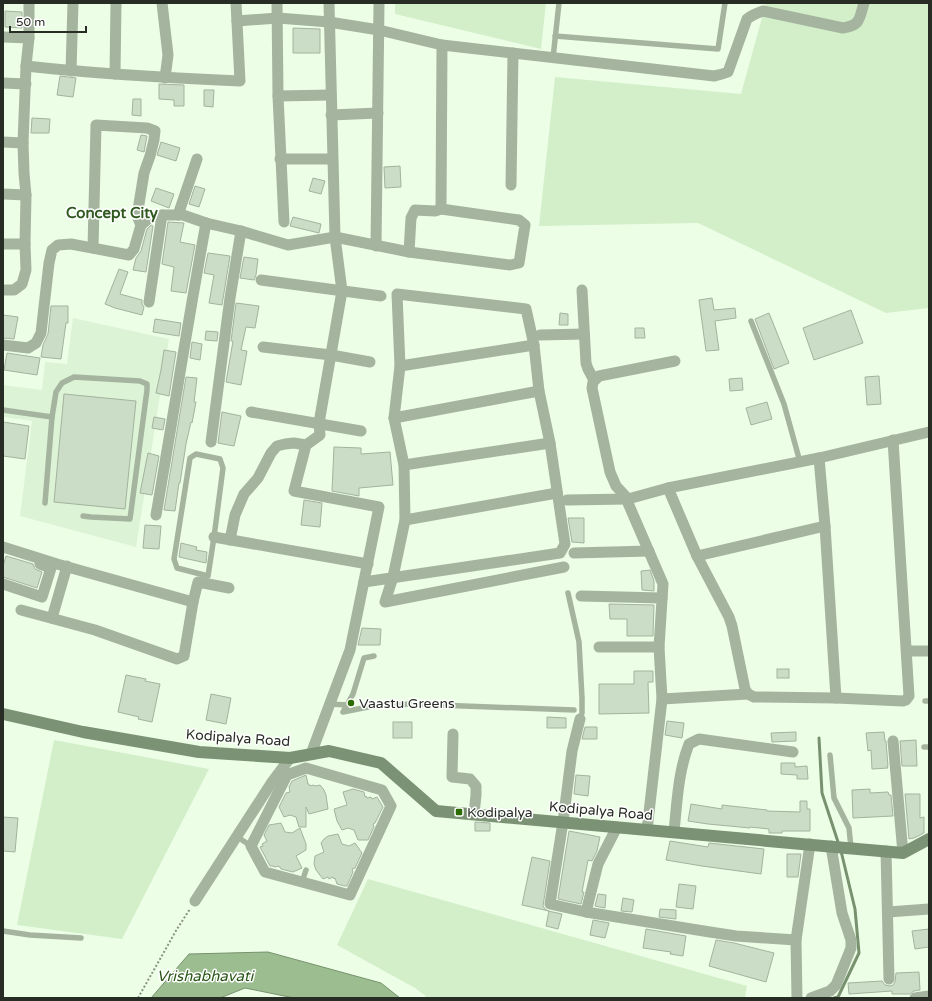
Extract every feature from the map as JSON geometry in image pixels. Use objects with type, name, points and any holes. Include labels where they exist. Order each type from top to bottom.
[{"type":"main road","name":"Kodipalya Road","points":[[3,714],[83,732],[199,752],[290,758],[329,751],[381,763],[436,811],[903,853]]},
{"type":"main road","points":[[903,853],[929,839]]},
{"type":"street","points":[[3,290],[14,290],[22,284],[26,270],[26,195],[23,143],[26,66],[29,38],[29,3]]},
{"type":"street","points":[[71,71],[73,3]]},
{"type":"street","points":[[115,74],[116,3]]},
{"type":"street","points":[[162,3],[168,55],[165,78]]},
{"type":"street","points":[[26,66],[165,78],[240,81],[236,3]]},
{"type":"street","points":[[277,3],[280,159],[284,222]]},
{"type":"street","points":[[311,754],[350,650],[379,507],[294,490],[306,445],[320,435],[319,423],[342,291],[335,237],[329,3]]},
{"type":"street","points":[[376,246],[379,3]]},
{"type":"street","points":[[237,21],[278,18],[329,22],[379,30],[442,45],[718,76],[728,72],[747,19],[752,15],[763,11],[843,28],[855,25],[859,21],[864,3]]},
{"type":"street","points":[[3,37],[29,38]]},
{"type":"street","points":[[441,209],[442,45]]},
{"type":"street","points":[[511,185],[513,53]]},
{"type":"street","points":[[3,83],[26,84]]},
{"type":"street","points":[[278,96],[331,95]]},
{"type":"street","points":[[331,115],[378,113]]},
{"type":"street","points":[[93,248],[96,125],[147,128],[155,131],[153,146],[144,173],[138,210],[138,218],[141,226]]},
{"type":"street","points":[[3,142],[23,143]]},
{"type":"street","points":[[178,215],[197,159]]},
{"type":"street","points":[[280,159],[332,159]]},
{"type":"street","points":[[3,194],[26,195]]},
{"type":"street","points":[[3,345],[28,348],[36,343],[41,333],[49,263],[52,250],[58,245],[71,244],[129,255],[134,249],[141,226],[149,218],[162,215],[183,215],[206,223],[241,231],[288,245],[335,237],[409,252],[510,266],[519,263],[525,225],[519,220],[441,209],[435,211],[415,210],[411,218],[409,252]]},
{"type":"street","points":[[149,302],[162,215]]},
{"type":"street","points":[[156,515],[177,392],[188,316],[206,223]]},
{"type":"street","points":[[211,442],[229,305],[241,231]]},
{"type":"street","points":[[3,244],[25,244]]},
{"type":"street","points":[[261,280],[382,296]]},
{"type":"street","points":[[582,290],[586,363],[594,380],[592,388],[610,472],[616,486],[628,499],[628,503],[663,584],[659,647],[662,699],[647,830]]},
{"type":"street","points":[[364,582],[393,577],[560,553],[565,544],[534,345],[526,308],[397,294],[400,366],[394,418],[404,465],[405,520],[393,577],[385,602],[564,567]]},
{"type":"street","points":[[540,335],[584,334]]},
{"type":"street","points":[[400,366],[534,345]]},
{"type":"street","points":[[263,347],[331,355],[370,362]]},
{"type":"street","points":[[594,380],[601,376],[675,361]]},
{"type":"street","points":[[394,418],[540,391]]},
{"type":"street","points":[[251,412],[361,431]]},
{"type":"street","points":[[567,500],[628,499],[668,488],[819,458],[929,432]]},
{"type":"street","points":[[662,699],[748,694],[754,697],[836,698],[903,701],[910,696],[893,440]]},
{"type":"street","points":[[404,465],[550,442]]},
{"type":"street","points":[[230,540],[234,514],[244,494],[258,478],[271,453],[277,446],[285,444],[294,443],[306,445]]},
{"type":"street","points":[[819,458],[836,698]]},
{"type":"street","points":[[668,488],[697,556],[729,617],[745,689],[748,694]]},
{"type":"street","points":[[405,520],[557,493]]},
{"type":"street","points":[[697,556],[825,526]]},
{"type":"street","points":[[214,537],[368,564]]},
{"type":"street","points":[[3,550],[67,566],[193,602]]},
{"type":"street","points":[[3,550],[51,568],[42,597],[3,584]]},
{"type":"street","points":[[574,553],[649,551]]},
{"type":"street","points":[[52,618],[67,566]]},
{"type":"street","points":[[21,610],[95,630],[177,659],[184,656],[198,582],[229,588]]},
{"type":"street","points":[[581,596],[662,598]]},
{"type":"street","points":[[599,647],[659,647]]},
{"type":"street","points":[[907,651],[929,651]]},
{"type":"street","points":[[577,715],[563,822],[550,904],[586,912],[736,936],[796,940]]},
{"type":"street","points":[[453,734],[452,777],[470,779],[476,786],[474,814]]},
{"type":"street","points":[[674,832],[681,770],[689,744],[698,739],[793,752]]},
{"type":"street","points":[[893,742],[903,853]]},
{"type":"street","points":[[195,901],[236,836],[290,758]]},
{"type":"street","points":[[306,768],[382,790],[391,806],[350,895],[265,872],[251,846],[287,775],[306,768]]},
{"type":"street","points":[[586,912],[598,864],[617,827]]},
{"type":"street","points":[[797,998],[796,940],[810,844]]},
{"type":"street","points":[[812,998],[830,991],[836,985],[851,948],[851,940],[842,913],[832,846]]},
{"type":"street","points":[[886,851],[889,979]]},
{"type":"street","points":[[888,912],[929,909]]},
{"type":"street","points":[[916,998],[929,996]]},
{"type":"lane","points":[[553,58],[559,3]]},
{"type":"lane","points":[[556,36],[718,49],[725,3]]},
{"type":"lane","points":[[751,322],[784,404],[800,462]]},
{"type":"lane","points":[[45,503],[52,416],[56,392],[62,383],[74,377],[140,381],[147,384],[130,519],[83,516]]},
{"type":"lane","points":[[3,410],[52,416]]},
{"type":"lane","points":[[196,454],[220,460],[223,468],[214,537],[208,576],[177,568],[174,559],[190,458],[196,454]]},
{"type":"lane","points":[[374,656],[364,658],[353,694],[343,712],[373,706],[411,704],[577,715],[582,713],[578,642],[568,593]]},
{"type":"lane","points":[[330,704],[347,705]]},
{"type":"lane","points":[[830,755],[834,798],[849,828],[849,848]]},
{"type":"lane","points":[[236,836],[251,846]]},
{"type":"lane","points":[[302,882],[306,870]]},
{"type":"lane","points":[[3,931],[30,935],[81,938]]},
{"type":"path","points":[[138,998],[177,929],[195,901]]},
{"type":"shaded area","points":[[395,3],[546,3],[541,49],[395,14]]},
{"type":"shaded area","points":[[766,3],[929,3],[929,308],[886,313],[698,223],[539,226],[555,77],[741,94]]},
{"type":"shaded area","points":[[73,318],[169,339],[136,547],[20,516],[32,421],[3,417],[3,385],[42,390],[45,362],[67,364]]},
{"type":"shaded area","points":[[54,740],[209,769],[122,939],[17,925]]},
{"type":"shaded area","points":[[368,879],[747,986],[745,998],[428,998],[415,988],[337,945]]},
{"type":"water","name":"Vrishabhavati","points":[[268,952],[381,983],[400,998],[294,998],[245,988],[220,998],[151,998],[189,954]]},
{"type":"building","points":[[5,11],[22,12],[22,28],[5,27]]},
{"type":"building","points":[[293,28],[320,29],[320,53],[293,53]]},
{"type":"building","points":[[60,76],[76,78],[73,97],[57,95]]},
{"type":"building","points":[[159,84],[184,85],[184,106],[174,106],[174,100],[159,99]]},
{"type":"building","points":[[204,90],[214,90],[213,107],[204,106]]},
{"type":"building","points":[[133,99],[141,99],[141,116],[132,115]]},
{"type":"building","points":[[32,118],[50,119],[49,133],[31,133]]},
{"type":"building","points":[[141,135],[147,136],[144,152],[137,150]]},
{"type":"building","points":[[161,142],[180,148],[176,161],[157,155]]},
{"type":"building","points":[[400,166],[401,187],[385,188],[384,167]]},
{"type":"building","points":[[313,178],[325,181],[321,194],[309,191]]},
{"type":"building","points":[[195,186],[205,189],[199,207],[189,204]]},
{"type":"building","points":[[156,188],[174,194],[169,208],[151,201]]},
{"type":"building","points":[[293,217],[321,224],[319,233],[290,226]]},
{"type":"building","points":[[168,222],[184,223],[180,242],[195,245],[186,293],[171,291],[174,267],[162,264]]},
{"type":"building","points":[[151,225],[153,226],[146,272],[133,270],[136,258],[141,251],[147,229]]},
{"type":"building","points":[[208,253],[230,256],[222,305],[209,303],[214,275],[204,273]]},
{"type":"building","points":[[244,257],[258,259],[254,280],[240,278]]},
{"type":"building","points":[[119,269],[128,272],[120,294],[142,300],[144,307],[142,315],[105,304]]},
{"type":"building","points":[[712,298],[714,310],[735,308],[736,318],[715,321],[719,350],[706,351],[699,300]]},
{"type":"building","points":[[236,303],[259,306],[255,328],[246,327],[241,350],[247,351],[241,385],[226,382],[233,341],[231,341]]},
{"type":"building","points":[[51,306],[68,306],[68,323],[66,323],[61,359],[41,357],[43,345],[48,334]]},
{"type":"building","points":[[851,310],[863,343],[814,360],[803,328]]},
{"type":"building","points":[[560,313],[568,314],[568,325],[559,325]]},
{"type":"building","points":[[769,313],[789,363],[774,369],[755,319]]},
{"type":"building","points":[[3,315],[18,317],[14,339],[3,338]]},
{"type":"building","points":[[155,319],[181,323],[179,336],[153,332]]},
{"type":"building","points":[[635,328],[644,328],[645,338],[635,338]]},
{"type":"building","points":[[206,331],[218,332],[217,341],[205,340]]},
{"type":"building","points":[[192,342],[202,344],[200,360],[190,358]]},
{"type":"building","points":[[164,350],[176,352],[169,396],[156,393]]},
{"type":"building","points":[[7,353],[40,358],[37,375],[4,370]]},
{"type":"building","points":[[879,376],[881,404],[867,405],[865,377]]},
{"type":"building","points":[[186,377],[197,378],[194,402],[196,402],[186,444],[175,511],[164,510]]},
{"type":"building","points":[[742,378],[743,390],[730,391],[729,379]]},
{"type":"building","points":[[64,394],[136,401],[125,509],[54,502]]},
{"type":"building","points":[[767,402],[772,419],[751,425],[746,408]]},
{"type":"building","points":[[222,412],[241,416],[234,446],[218,443]]},
{"type":"building","points":[[154,417],[165,419],[163,430],[152,428]]},
{"type":"building","points":[[3,422],[29,426],[25,459],[3,456]]},
{"type":"building","points":[[334,447],[361,448],[361,454],[390,452],[393,485],[359,488],[359,496],[332,491]]},
{"type":"building","points":[[148,453],[159,456],[152,495],[140,493]]},
{"type":"building","points":[[304,500],[322,503],[320,527],[301,525]]},
{"type":"building","points":[[568,518],[584,518],[584,543],[572,542]]},
{"type":"building","points":[[145,525],[161,526],[159,549],[143,548]]},
{"type":"building","points":[[181,543],[197,547],[196,550],[207,552],[206,563],[179,557]]},
{"type":"building","points":[[6,556],[33,564],[35,569],[42,572],[37,588],[3,577],[3,566]]},
{"type":"building","points":[[650,570],[654,581],[654,591],[642,590],[641,571]]},
{"type":"building","points":[[609,604],[654,605],[653,636],[627,636],[627,619],[610,619]]},
{"type":"building","points":[[362,628],[381,629],[380,645],[358,645]]},
{"type":"building","points":[[777,669],[789,669],[789,678],[777,678]]},
{"type":"building","points":[[634,671],[653,671],[653,682],[648,682],[649,713],[599,714],[599,684],[634,684]]},
{"type":"building","points":[[126,675],[146,679],[145,681],[160,684],[152,722],[118,712]]},
{"type":"building","points":[[211,694],[231,698],[226,724],[206,720]]},
{"type":"building","points":[[547,717],[566,718],[566,728],[547,728]]},
{"type":"building","points":[[667,721],[684,723],[682,738],[665,735]]},
{"type":"building","points":[[393,722],[412,722],[412,738],[393,738]]},
{"type":"building","points":[[585,727],[597,727],[597,739],[582,739]]},
{"type":"building","points":[[796,732],[796,741],[772,742],[771,733]]},
{"type":"building","points":[[884,732],[888,768],[872,769],[871,750],[868,751],[866,733]]},
{"type":"building","points":[[916,740],[917,766],[902,766],[900,741]]},
{"type":"building","points":[[781,763],[795,763],[795,767],[807,766],[808,779],[797,779],[797,775],[781,774]]},
{"type":"building","points":[[306,775],[310,786],[320,785],[324,790],[328,809],[309,814],[306,807],[306,827],[299,827],[296,817],[290,815],[284,817],[279,807],[286,793],[290,792],[289,787],[292,781]]},
{"type":"building","points":[[576,775],[590,776],[588,796],[574,794]]},
{"type":"building","points":[[353,789],[364,792],[365,797],[366,796],[367,798],[371,797],[372,799],[377,797],[383,807],[375,823],[373,824],[374,827],[368,840],[358,840],[354,830],[348,828],[342,830],[337,821],[334,809],[347,805],[343,792]]},
{"type":"building","points":[[870,789],[870,793],[888,792],[889,795],[891,795],[893,816],[853,818],[852,790]]},
{"type":"building","points":[[905,794],[920,794],[920,818],[924,817],[924,833],[909,839]]},
{"type":"building","points":[[800,801],[807,801],[807,809],[810,809],[810,831],[782,831],[782,833],[769,833],[769,829],[688,821],[691,804],[722,809],[722,805],[767,811],[800,812]]},
{"type":"building","points":[[3,817],[18,818],[15,852],[3,851]]},
{"type":"building","points":[[475,822],[490,823],[490,831],[475,831]]},
{"type":"building","points":[[281,823],[285,832],[292,833],[300,828],[306,844],[306,850],[296,856],[302,868],[293,872],[281,869],[278,866],[270,866],[260,847],[267,841],[264,835],[269,825]]},
{"type":"building","points":[[569,831],[600,837],[597,851],[592,861],[588,860],[581,904],[558,899]]},
{"type":"building","points":[[338,834],[342,844],[349,846],[355,843],[362,853],[355,868],[352,869],[353,872],[347,886],[337,884],[335,878],[334,879],[333,877],[323,879],[316,870],[314,864],[315,856],[324,852],[321,843],[324,839],[328,836]]},
{"type":"building","points":[[670,841],[708,847],[709,843],[764,849],[761,874],[666,860]]},
{"type":"building","points":[[787,854],[801,854],[798,877],[787,877]]},
{"type":"building","points":[[532,857],[550,861],[543,906],[548,911],[522,905]]},
{"type":"building","points":[[679,884],[696,886],[693,909],[676,907]]},
{"type":"building","points":[[598,894],[606,895],[605,908],[595,906]]},
{"type":"building","points":[[623,898],[634,900],[632,912],[621,911]]},
{"type":"building","points":[[660,909],[676,910],[676,919],[659,917]]},
{"type":"building","points":[[549,911],[562,914],[558,929],[546,926]]},
{"type":"building","points":[[593,920],[609,923],[605,938],[590,935]]},
{"type":"building","points":[[646,929],[686,936],[683,956],[670,954],[671,952],[643,948]]},
{"type":"building","points":[[929,929],[929,947],[915,949],[912,931]]},
{"type":"building","points":[[716,940],[774,953],[766,982],[709,966]]},
{"type":"building","points":[[919,972],[920,990],[914,991],[910,994],[892,994],[892,991],[849,994],[848,983],[882,981],[885,985],[890,986],[895,982],[896,973]]},
{"type":"waterway","points":[[819,738],[822,793],[839,845]]},
{"type":"waterway","points":[[834,998],[838,997],[859,953],[855,909],[841,851]]},
{"type":"place","name":"Vaastu Greens","points":[[351,703]]},
{"type":"place","name":"Kodipalya","points":[[459,812]]},
{"type":"district","name":"Concept City","points":[[112,213]]}]
